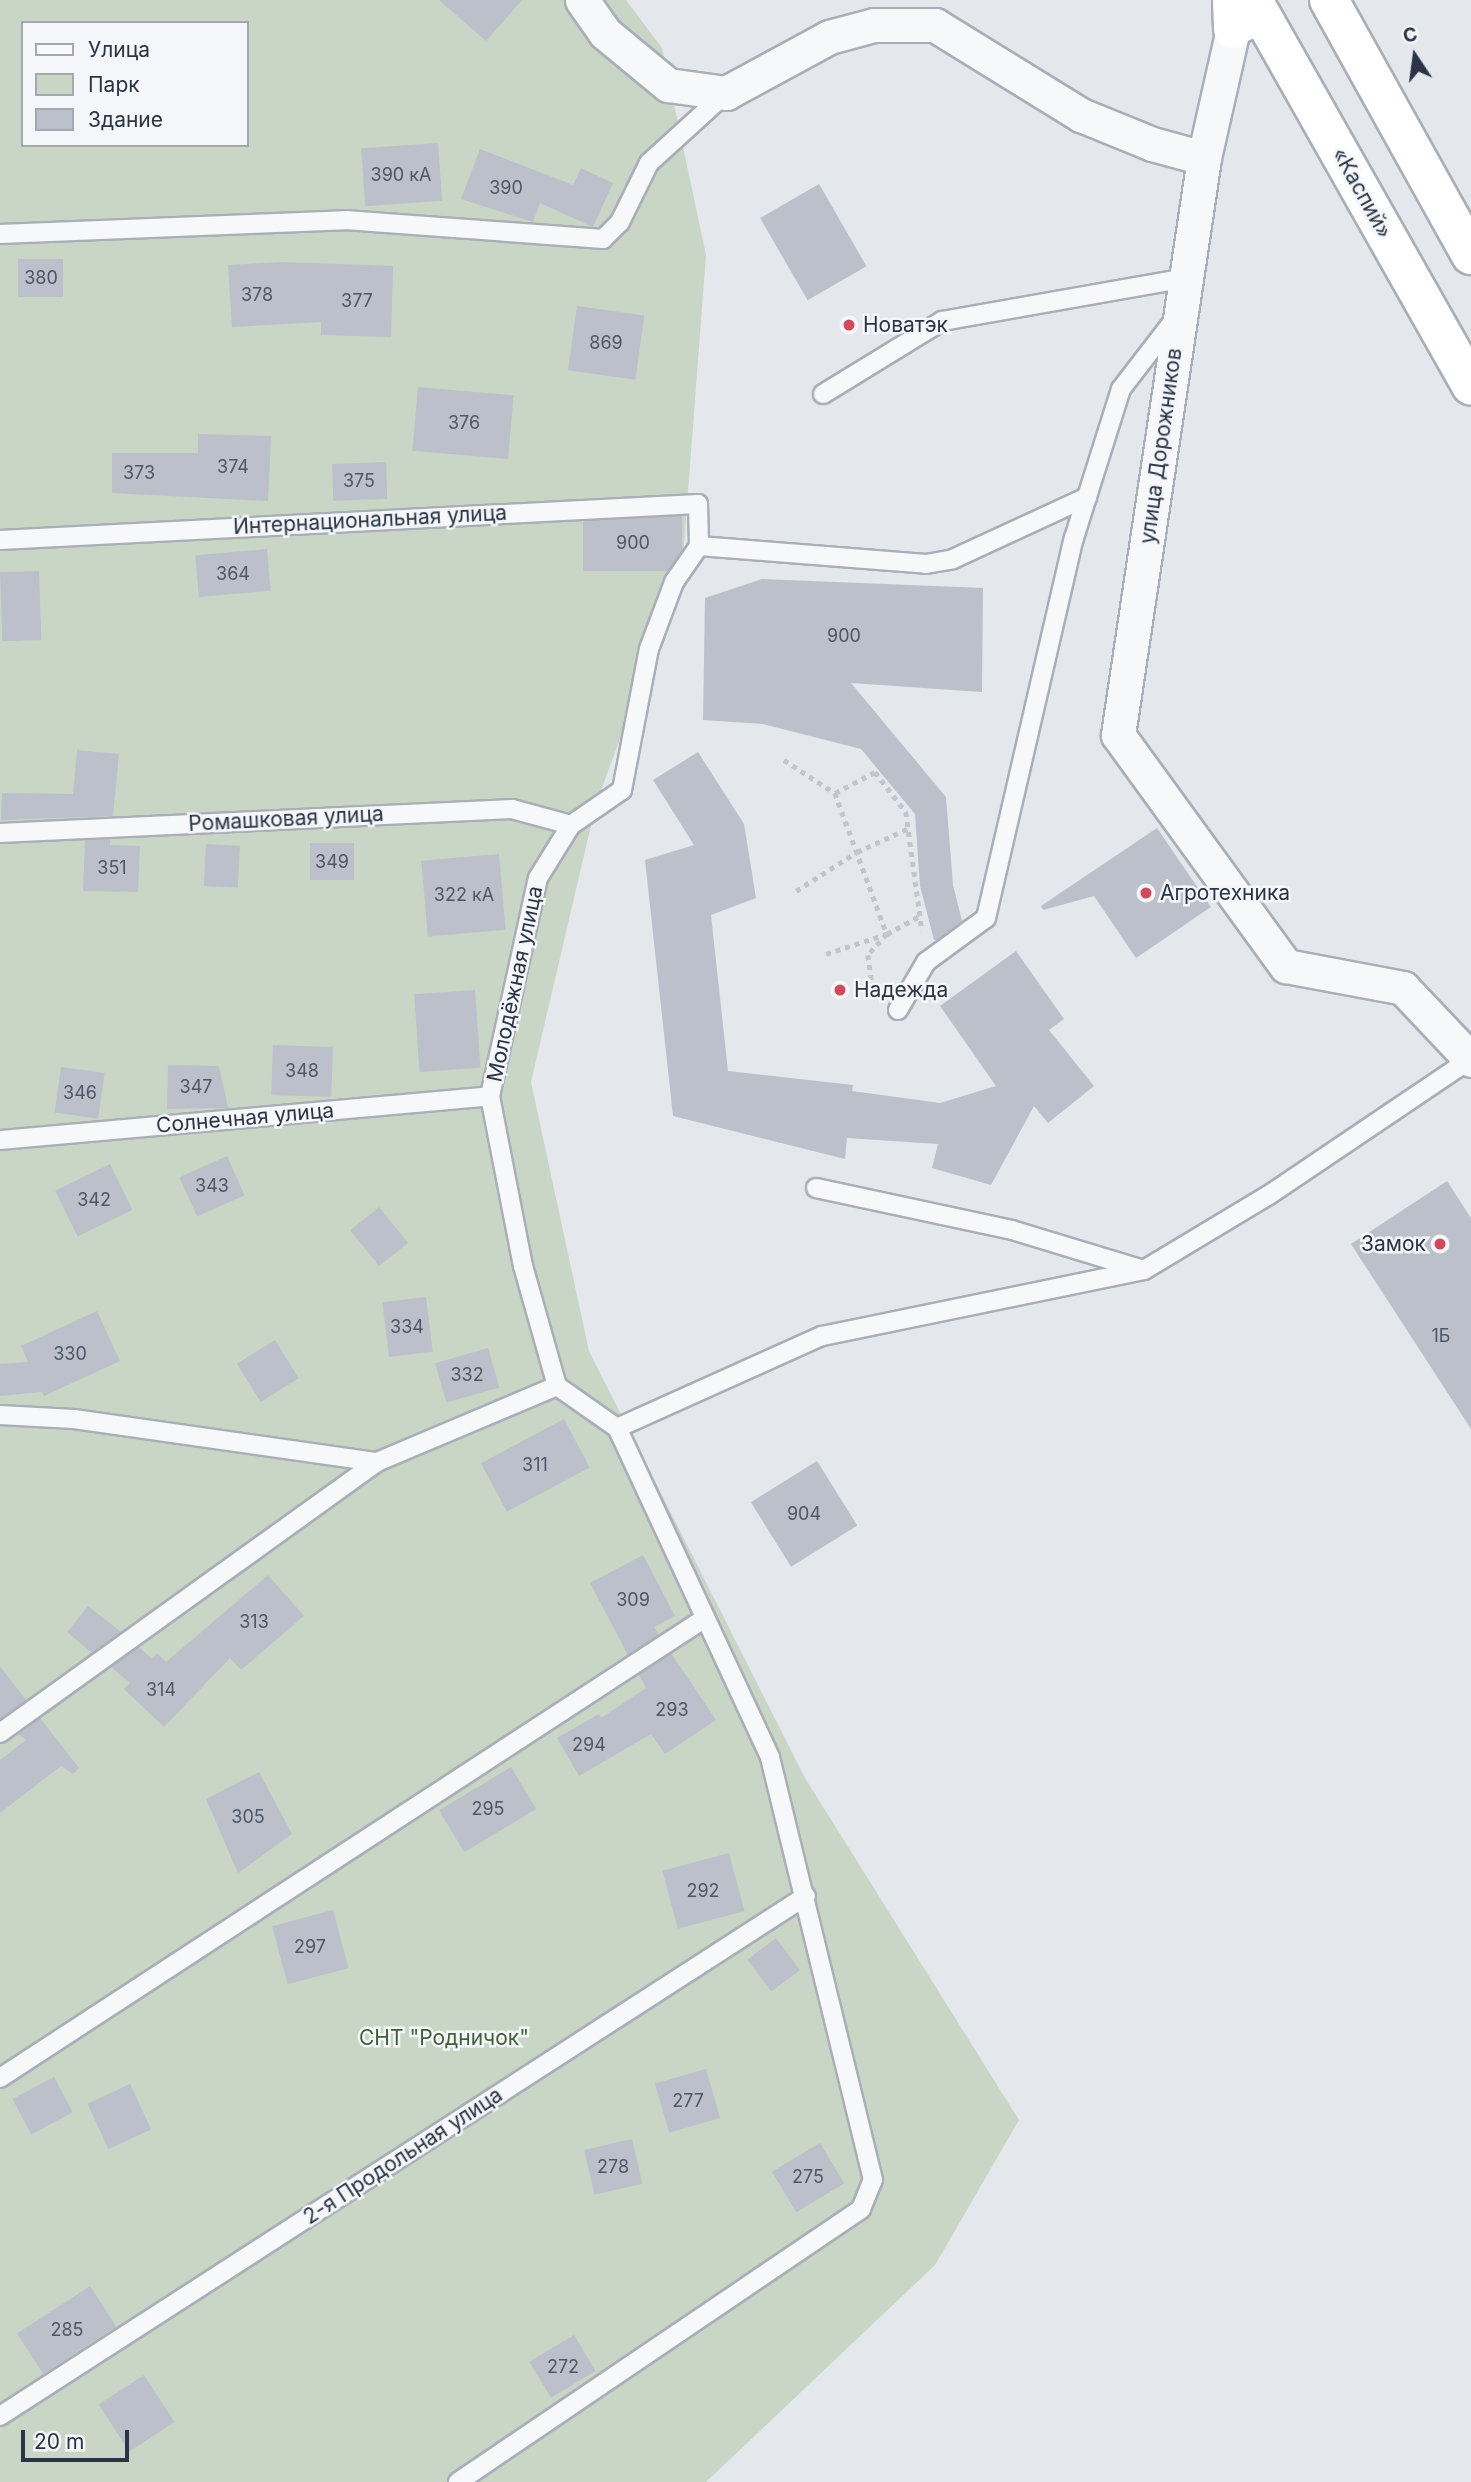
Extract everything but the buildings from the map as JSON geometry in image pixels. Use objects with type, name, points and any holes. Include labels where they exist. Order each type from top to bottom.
[{"type":"highway","points":[[1329,0],[1471,255]]},
{"type":"highway","name":"«Каспий»","points":[[1245,11],[1471,386]]},
{"type":"street","points":[[582,0],[606,33],[668,85],[726,93],[829,37],[874,25],[935,26],[1081,115],[1152,144],[1204,158]]},
{"type":"street","name":"улица Дорожников","points":[[1245,11],[1204,158],[1118,735],[1286,966],[1403,988],[1471,1059]]},
{"type":"lane","points":[[0,234],[345,220],[603,239],[620,222],[649,163],[726,93]]},
{"type":"lane","points":[[823,394],[942,321],[1185,278]]},
{"type":"lane","points":[[898,1010],[926,962],[986,918],[1087,497],[1121,388],[1179,314]]},
{"type":"lane","points":[[699,546],[926,564],[953,559],[1087,497]]},
{"type":"lane","name":"Интернациональная улица","points":[[0,540],[698,504],[699,546]]},
{"type":"lane","name":"Молодёжная улица","points":[[490,1096],[538,878],[571,825],[622,790],[649,649],[674,582],[699,546]]},
{"type":"lane","name":"Ромашковая улица","points":[[0,833],[512,809],[571,825]]},
{"type":"lane","points":[[617,1428],[822,1336],[1144,1270],[1269,1195],[1471,1059]]},
{"type":"lane","points":[[458,2482],[861,2209],[873,2180],[770,1757],[617,1428],[557,1386],[523,1266],[490,1096]]},
{"type":"lane","name":"Солнечная улица","points":[[0,1140],[490,1096]]},
{"type":"lane","points":[[816,1188],[1012,1230],[1144,1270]]},
{"type":"lane","points":[[0,1733],[377,1462],[557,1386]]},
{"type":"lane","points":[[0,1415],[74,1419],[377,1462]]},
{"type":"lane","points":[[0,2078],[705,1618]]},
{"type":"lane","name":"2-я Продольная улица","points":[[0,2416],[806,1896]]},
{"type":"path","points":[[784,760],[835,793],[887,934]]},
{"type":"path","points":[[835,793],[875,772],[906,812],[926,962],[874,999],[868,955],[887,934]]},
{"type":"path","points":[[796,891],[857,852],[909,828]]},
{"type":"path","points":[[826,954],[887,934],[920,916]]},
{"type":"green space","name":"СНТ \"Родничок\"","points":[[0,0],[626,0],[662,48],[706,255],[682,571],[596,804],[531,1082],[589,1351],[805,1778],[1019,2120],[935,2265],[706,2482],[0,2482]]},
{"type":"place","name":"Новатэк","points":[[849,325]]},
{"type":"place","name":"Агротехника","points":[[1146,893]]},
{"type":"place","name":"Надежда","points":[[840,990]]},
{"type":"place","name":"Замок","points":[[1440,1244]]}]
